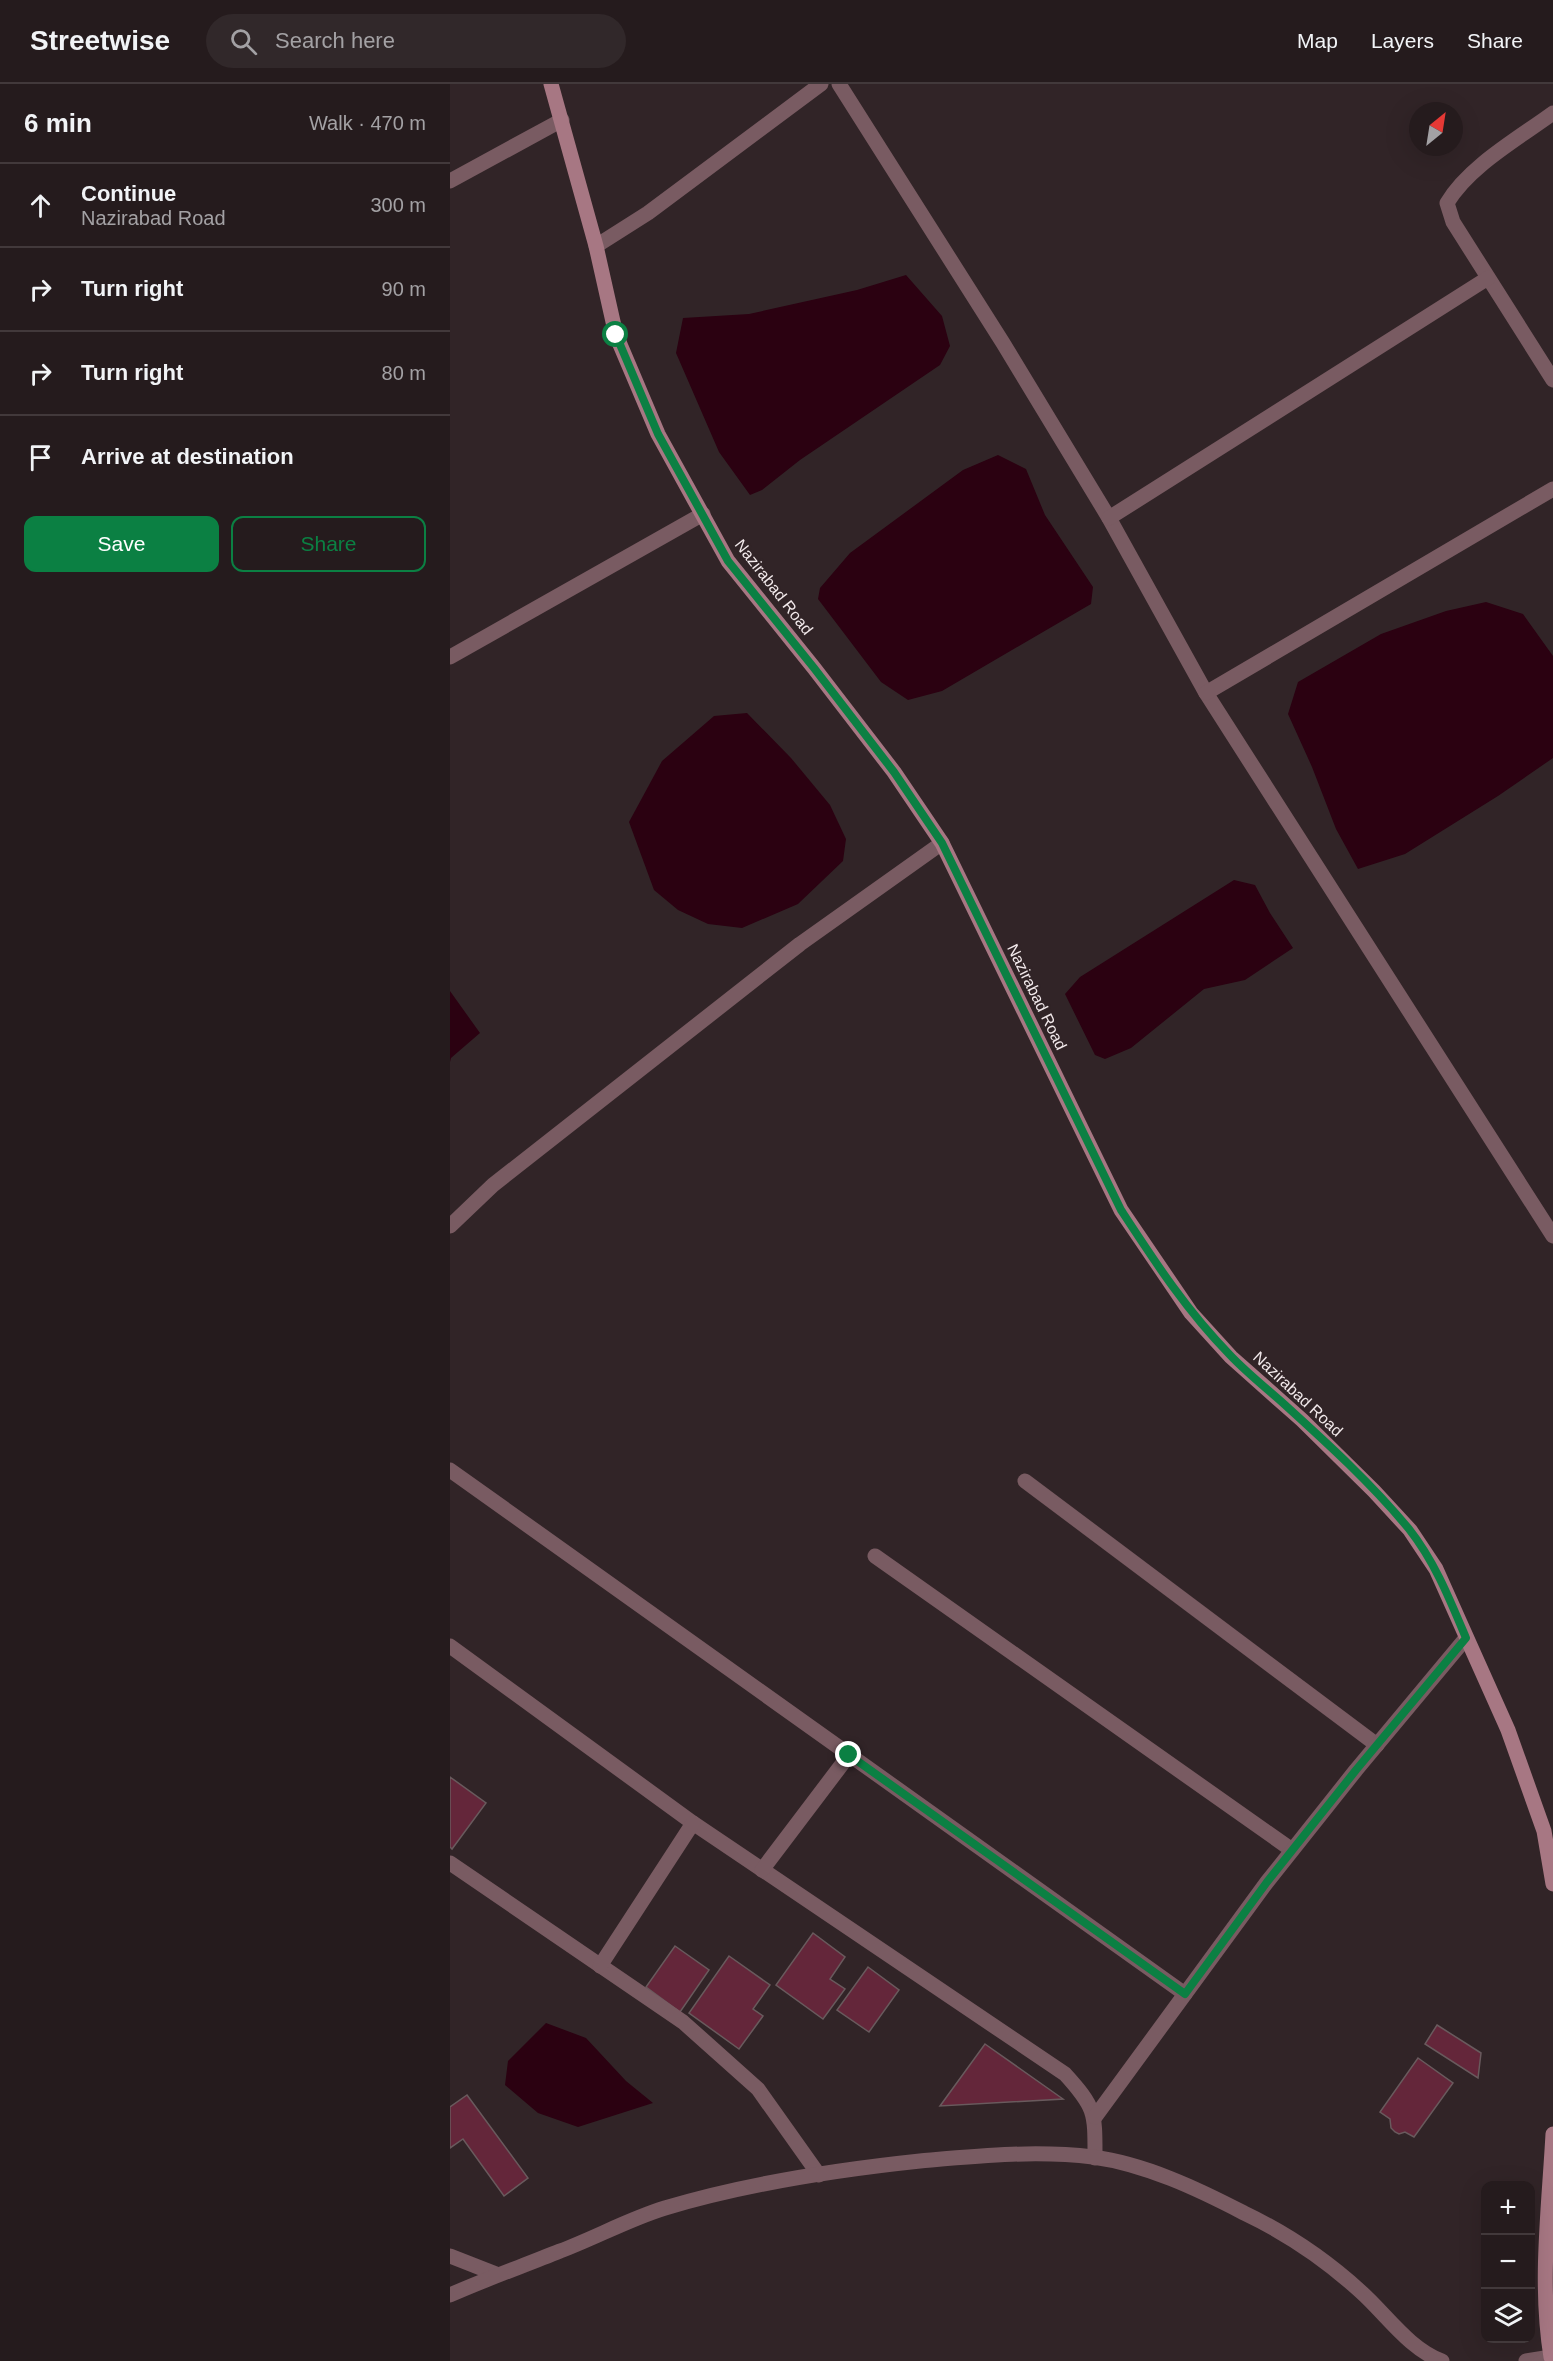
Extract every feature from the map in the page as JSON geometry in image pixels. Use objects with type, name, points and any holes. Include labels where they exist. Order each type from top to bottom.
[{"type":"main road","name":"Nazirabad Road","points":[[551,84],[596,246],[616,335],[658,434],[728,561],[894,772],[942,843],[1121,1210],[1157,1265],[1191,1313],[1231,1357],[1318,1436],[1410,1530],[1436,1569],[1508,1730],[1544,1831],[1553,1884]]},
{"type":"main road","points":[[1552,2359],[1546,2326],[1546,2267],[1553,2134]]},
{"type":"street","points":[[596,246],[648,213],[821,84]]},
{"type":"street","points":[[839,84],[1003,342],[1109,518],[1206,693],[1553,1236]]},
{"type":"street","points":[[1553,113],[1477,169],[1455,189],[1447,203],[1453,222],[1553,380]]},
{"type":"street","points":[[450,181],[562,120]]},
{"type":"street","points":[[1109,518],[1488,278]]},
{"type":"street","points":[[1206,693],[1553,489]]},
{"type":"street","points":[[450,657],[703,514]]},
{"type":"street","points":[[450,1226],[493,1185],[800,944],[942,843]]},
{"type":"street","points":[[450,1470],[1185,1994]]},
{"type":"street","points":[[1024,1481],[1377,1745]]},
{"type":"street","points":[[875,1556],[1292,1850]]},
{"type":"street","points":[[1095,2117],[1292,1850],[1466,1638]]},
{"type":"street","points":[[450,1646],[693,1823],[1065,2074],[1084,2095],[1095,2117],[1095,2158]]},
{"type":"street","points":[[762,1870],[849,1755]]},
{"type":"street","points":[[600,1966],[693,1823]]},
{"type":"street","points":[[450,1863],[682,2022],[758,2089],[819,2175]]},
{"type":"street","points":[[450,2295],[496,2274],[559,2252],[664,2209],[737,2190],[900,2163],[1021,2154],[1095,2158],[1153,2172],[1246,2213],[1315,2254],[1360,2290],[1410,2340],[1442,2361]]},
{"type":"street","points":[[450,2256],[496,2274]]},
{"type":"street","points":[[1526,2361],[1552,2359]]},
{"type":"shaded area","points":[[906,275],[942,316],[950,346],[940,365],[800,460],[762,490],[750,495],[719,452],[676,353],[683,318],[749,314],[857,290]]},
{"type":"shaded area","points":[[998,455],[1026,469],[1045,515],[1093,587],[1091,604],[942,691],[908,700],[881,682],[818,599],[820,588],[850,553],[963,470]]},
{"type":"shaded area","points":[[1486,602],[1523,614],[1553,656],[1553,758],[1498,796],[1405,854],[1358,869],[1336,829],[1288,714],[1298,682],[1381,634],[1446,611]]},
{"type":"shaded area","points":[[747,713],[791,758],[830,805],[846,839],[843,861],[798,904],[742,928],[708,924],[678,910],[654,890],[629,822],[662,761],[714,716]]},
{"type":"shaded area","points":[[1234,880],[1255,885],[1293,948],[1245,980],[1204,989],[1131,1048],[1105,1059],[1095,1055],[1065,994],[1080,977]]},
{"type":"shaded area","points":[[450,991],[480,1033],[451,1058],[450,1062]]},
{"type":"shaded area","points":[[546,2023],[586,2038],[626,2081],[653,2103],[578,2127],[538,2113],[505,2085],[508,2061]]},
{"type":"building","points":[[450,1777],[486,1803],[452,1849],[450,1847]]},
{"type":"building","points":[[813,1933],[845,1957],[830,1979],[845,1989],[823,2019],[776,1985]]},
{"type":"building","points":[[675,1946],[709,1970],[680,2012],[646,1987]]},
{"type":"building","points":[[729,1956],[770,1985],[753,2009],[763,2016],[739,2049],[689,2013]]},
{"type":"building","points":[[868,1967],[899,1990],[869,2032],[837,2010]]},
{"type":"building","points":[[1437,2025],[1481,2053],[1478,2078],[1425,2044]]},
{"type":"building","points":[[985,2044],[1063,2099],[940,2106]]},
{"type":"building","points":[[1418,2058],[1453,2083],[1414,2137],[1405,2132],[1399,2134],[1395,2132],[1391,2128],[1390,2119],[1380,2112]]},
{"type":"building","points":[[467,2095],[528,2178],[504,2196],[463,2139],[450,2148],[450,2107]]},
{"type":"route","points":[[616,335],[658,434],[728,561],[894,772],[942,843],[1121,1210],[1191,1313],[1231,1357],[1302,1420],[1410,1530],[1436,1569],[1466,1638],[1356,1770],[1267,1882],[1185,1994],[849,1755]]}]
